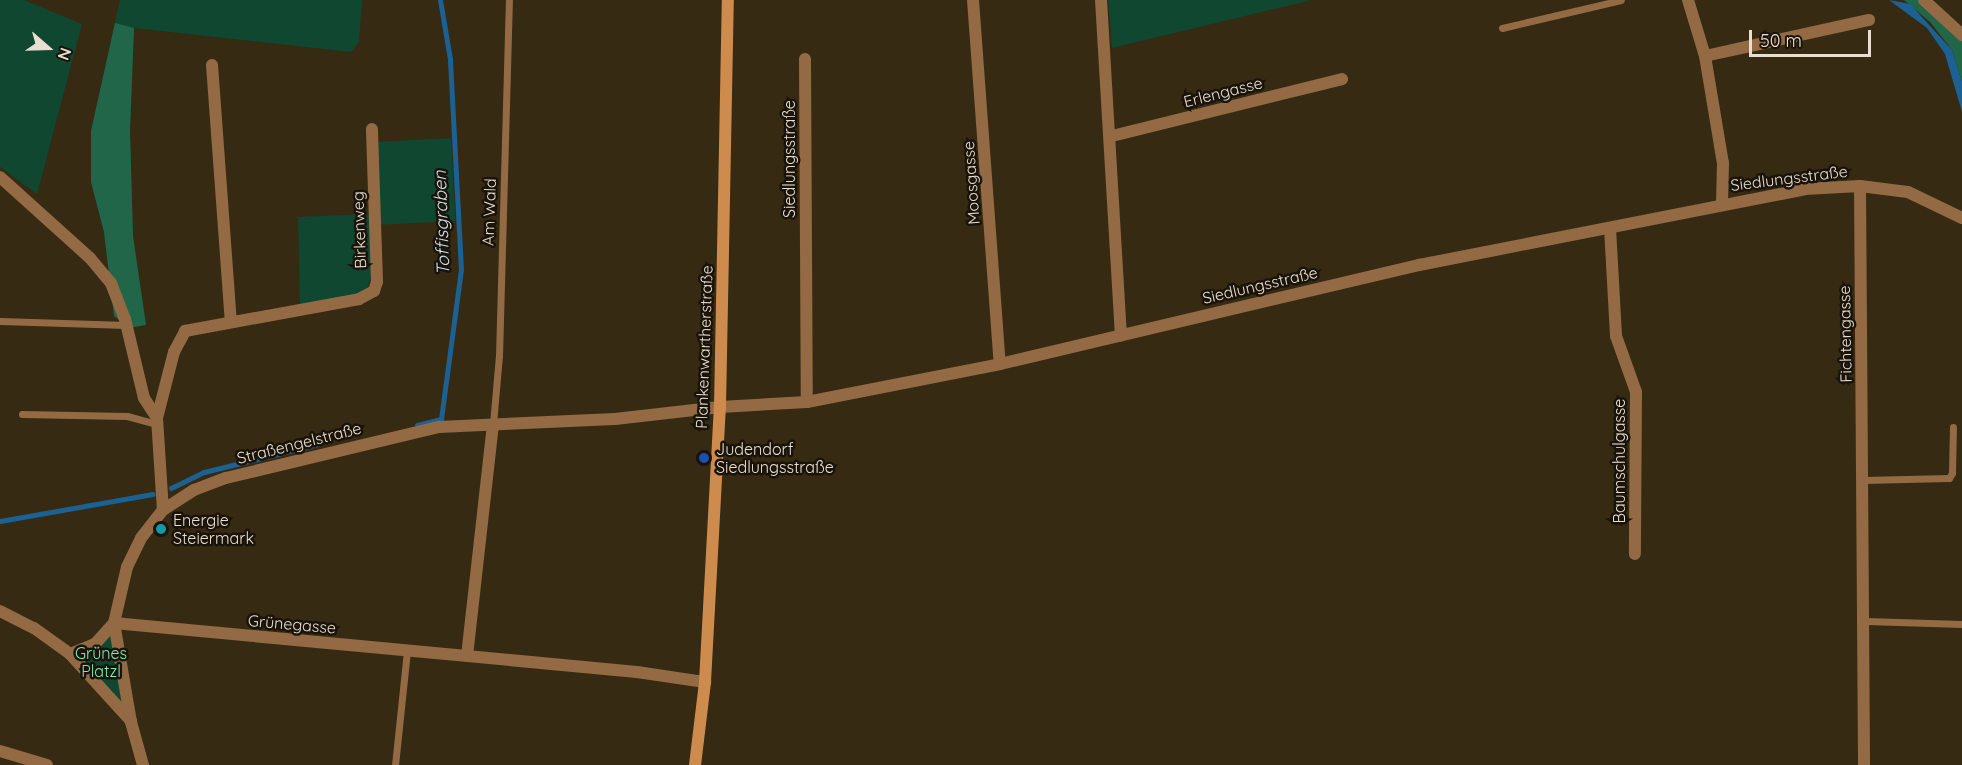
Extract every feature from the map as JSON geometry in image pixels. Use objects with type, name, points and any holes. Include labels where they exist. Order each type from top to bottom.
[{"type":"main road","name":"Plankenwartherstraße","points":[[695,765],[705,682],[720,407],[728,0]]},
{"type":"street","name":"Moosgasse","points":[[973,0],[1000,364]]},
{"type":"street","points":[[1101,0],[1112,136],[1121,335]]},
{"type":"street","name":"Siedlungsstraße","points":[[1688,0],[1705,57],[1723,163],[1722,203]]},
{"type":"street","points":[[1924,0],[1962,35]]},
{"type":"street","points":[[1705,57],[1869,20]]},
{"type":"street","name":"Siedlungsstraße","points":[[805,59],[807,402]]},
{"type":"street","points":[[212,65],[231,321]]},
{"type":"street","name":"Erlengasse","points":[[1112,136],[1341,79]]},
{"type":"street","name":"Birkenweg","points":[[164,510],[156,421],[179,338],[192,328],[359,299],[374,291],[377,282],[372,129]]},
{"type":"street","name":"Birkenweg","points":[[0,177],[102,271],[127,325],[144,398],[156,421]]},
{"type":"street","name":"Siedlungsstraße","points":[[720,407],[807,402],[1000,364],[1419,264],[1610,228],[1722,203],[1805,189],[1860,186],[1908,192],[1962,218]]},
{"type":"street","name":"Fichtengasse","points":[[1860,186],[1866,621],[1864,765]]},
{"type":"street","name":"Baumschulgasse","points":[[1610,228],[1616,336],[1636,392],[1635,554]]},
{"type":"street","name":"Straßengelstraße","points":[[143,765],[131,722],[114,623],[127,567],[141,538],[164,510],[194,490],[226,478],[284,462],[440,427],[615,419],[720,407]]},
{"type":"street","points":[[467,656],[493,424]]},
{"type":"street","points":[[0,611],[34,628],[70,654],[131,722]]},
{"type":"street","points":[[70,654],[95,644],[114,623]]},
{"type":"street","name":"Grünegasse","points":[[114,623],[467,656],[705,682]]},
{"type":"street","points":[[0,751],[47,765]]},
{"type":"lane","name":"Am Wald","points":[[493,424],[499,356],[509,0]]},
{"type":"lane","points":[[1502,28],[1620,0]]},
{"type":"lane","points":[[0,321],[127,325]]},
{"type":"lane","points":[[22,414],[127,416],[156,421]]},
{"type":"lane","points":[[1863,480],[1949,478],[1952,473],[1953,428]]},
{"type":"lane","points":[[1866,621],[1961,622]]},
{"type":"lane","points":[[395,765],[407,651]]},
{"type":"green space","points":[[0,0],[24,0],[82,24],[37,194],[0,167]]},
{"type":"green space","points":[[120,0],[362,0],[359,42],[351,52],[134,28],[130,131],[133,236],[146,325],[114,316],[104,232],[91,182],[91,131]]},
{"type":"green space","points":[[1108,0],[1312,0],[1112,48]]},
{"type":"green space","points":[[1904,0],[1924,0],[1962,35],[1962,82],[1952,50],[1930,22]]},
{"type":"green space","points":[[115,23],[134,28],[130,131],[133,236],[146,325],[129,328],[114,316],[104,232],[91,182],[91,131]]},
{"type":"green space","points":[[451,138],[455,221],[380,225],[376,142]]},
{"type":"green space","points":[[370,214],[373,273],[367,288],[358,295],[300,305],[298,217]]},
{"type":"green space","name":"Grünes Platzl","points":[[114,623],[131,722],[70,654],[84,651]]},
{"type":"water","points":[[1889,0],[1910,4],[1952,50],[1962,82],[1962,112],[1945,54],[1927,28]]},
{"type":"waterway","name":"Toffisgraben","points":[[417,425],[441,419],[461,270],[450,59],[440,0]]},
{"type":"waterway","name":"Toffisgraben","points":[[171,488],[204,472],[318,444]]},
{"type":"waterway","name":"Toffisgraben","points":[[0,521],[153,494]]},
{"type":"place","name":"Judendorf Siedlungsstraße","points":[[704,458]]},
{"type":"place","name":"Energie Steiermark","points":[[161,529]]}]
